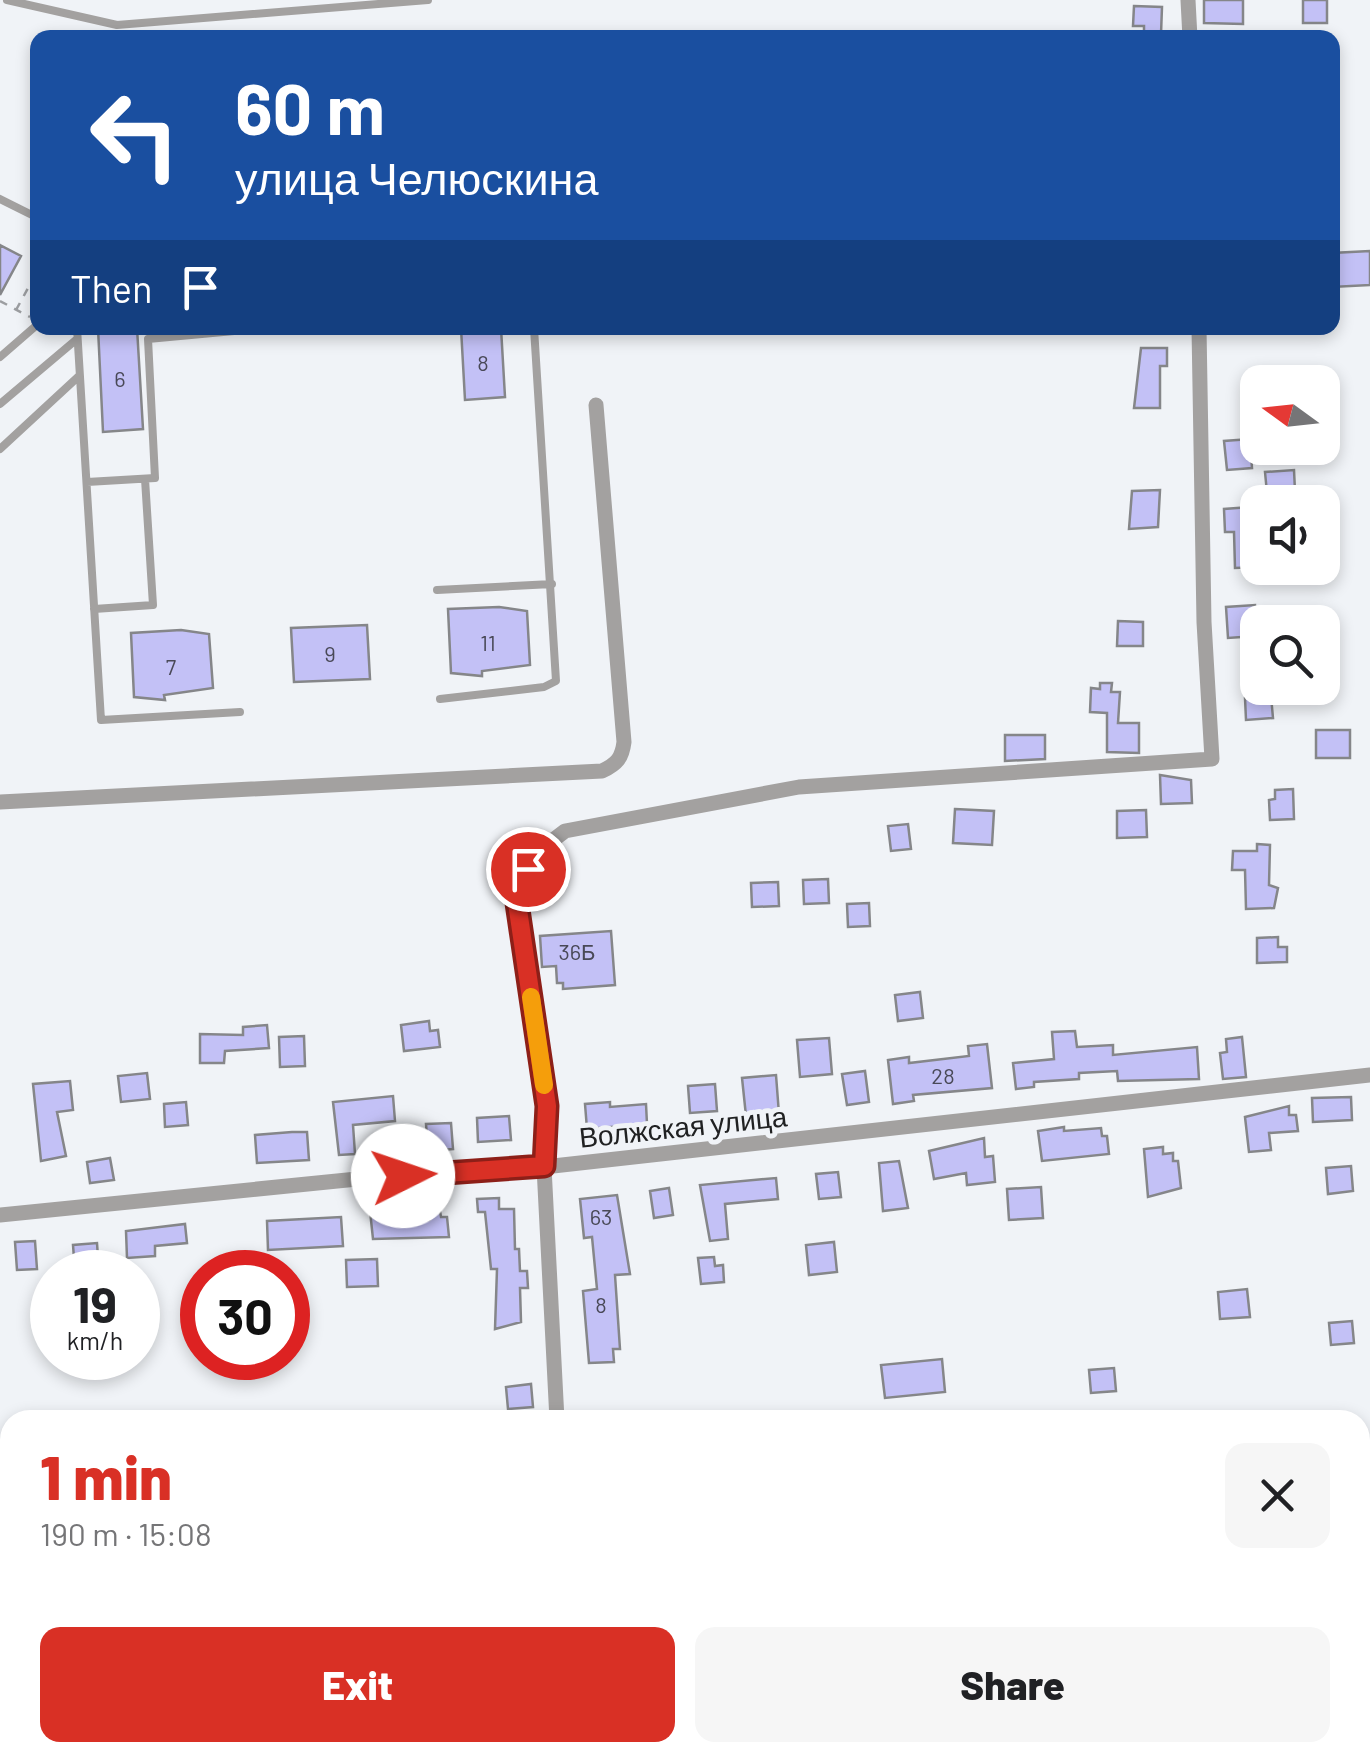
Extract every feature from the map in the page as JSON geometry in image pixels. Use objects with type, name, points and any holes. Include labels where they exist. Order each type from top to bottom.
[{"type":"street","points":[[1188,0],[1190,30]]},
{"type":"street","points":[[556,1410],[544,1166],[547,1106],[517,903],[528,869],[544,847],[565,831],[799,787],[1212,759],[1204,622],[1199,335]]},
{"type":"street","points":[[0,802],[602,770],[614,766],[622,755],[624,742],[596,405]]},
{"type":"street","name":"Волжская улица","points":[[0,1215],[330,1181],[544,1166],[1370,1075]]},
{"type":"lane","points":[[7,0],[117,26],[428,0]]},
{"type":"lane","points":[[0,198],[30,214]]},
{"type":"lane","points":[[0,357],[30,329]]},
{"type":"lane","points":[[78,335],[101,720],[240,712]]},
{"type":"lane","points":[[86,482],[154,478],[148,338],[183,335]]},
{"type":"lane","points":[[440,699],[544,688],[556,681],[534,335]]},
{"type":"lane","points":[[0,404],[78,339]]},
{"type":"lane","points":[[0,448],[79,376]]},
{"type":"lane","points":[[94,609],[152,605],[145,479]]},
{"type":"lane","points":[[437,590],[552,584]]},
{"type":"path","points":[[16,310],[30,285]]},
{"type":"path","points":[[0,301],[30,318]]},
{"type":"building","points":[[1204,0],[1243,0],[1243,24],[1204,23]]},
{"type":"building","points":[[1303,0],[1327,0],[1327,23],[1303,23]]},
{"type":"building","points":[[1134,6],[1162,7],[1161,30],[1133,26]]},
{"type":"building","points":[[0,245],[21,256],[0,295]]},
{"type":"building","points":[[1370,251],[1370,285],[1340,287],[1340,253]]},
{"type":"building","points":[[98,335],[137,335],[143,429],[103,432]]},
{"type":"building","points":[[461,335],[501,335],[505,397],[465,400]]},
{"type":"building","points":[[1141,348],[1167,348],[1167,366],[1160,366],[1160,408],[1134,408]]},
{"type":"building","points":[[1240,440],[1240,465],[1252,468],[1227,470],[1224,441]]},
{"type":"building","points":[[1294,470],[1295,485],[1266,485],[1265,472]]},
{"type":"building","points":[[1160,490],[1158,527],[1129,529],[1132,491]]},
{"type":"building","points":[[1240,508],[1240,568],[1235,568],[1234,532],[1225,532],[1224,509]]},
{"type":"building","points":[[1240,606],[1240,637],[1228,638],[1226,607]]},
{"type":"building","points":[[499,607],[527,611],[530,665],[482,671],[482,676],[451,673],[448,609]]},
{"type":"building","points":[[1118,621],[1143,622],[1143,646],[1117,646]]},
{"type":"building","points":[[367,625],[370,679],[294,682],[291,628]]},
{"type":"building","points":[[181,630],[209,634],[213,688],[164,695],[165,700],[134,697],[131,633]]},
{"type":"building","points":[[1100,683],[1112,683],[1111,692],[1120,692],[1118,723],[1139,723],[1139,753],[1107,752],[1107,713],[1090,712],[1091,688],[1100,689]]},
{"type":"building","points":[[1245,705],[1272,705],[1273,718],[1246,720]]},
{"type":"building","points":[[1316,730],[1350,730],[1350,758],[1316,758]]},
{"type":"building","points":[[1005,735],[1045,735],[1045,759],[1005,761]]},
{"type":"building","points":[[1160,775],[1191,780],[1192,803],[1161,804]]},
{"type":"building","points":[[1293,789],[1294,819],[1270,820],[1269,800],[1275,799],[1275,790]]},
{"type":"building","points":[[955,809],[994,811],[992,845],[953,843]]},
{"type":"building","points":[[1146,810],[1147,837],[1117,838],[1117,811]]},
{"type":"building","points":[[908,824],[911,849],[891,851],[888,826]]},
{"type":"building","points":[[1257,844],[1270,845],[1269,885],[1278,888],[1274,908],[1246,909],[1245,870],[1232,870],[1233,851],[1257,851]]},
{"type":"building","points":[[828,879],[829,903],[804,904],[803,880]]},
{"type":"building","points":[[778,882],[779,906],[752,907],[751,883]]},
{"type":"building","points":[[869,903],[870,926],[848,927],[847,904]]},
{"type":"building","points":[[611,931],[615,985],[563,989],[563,983],[557,983],[556,966],[542,967],[540,936]]},
{"type":"building","points":[[1278,937],[1278,947],[1287,947],[1287,962],[1257,963],[1257,938]]},
{"type":"building","points":[[920,992],[923,1018],[898,1021],[895,995]]},
{"type":"building","points":[[429,1021],[430,1031],[438,1030],[440,1047],[404,1051],[401,1025]]},
{"type":"building","points":[[267,1025],[269,1048],[225,1051],[224,1063],[200,1063],[200,1034],[243,1035],[243,1027]]},
{"type":"building","points":[[1075,1031],[1077,1047],[1113,1045],[1113,1055],[1197,1047],[1199,1079],[1118,1081],[1117,1071],[1079,1073],[1079,1079],[1034,1082],[1034,1087],[1016,1089],[1013,1063],[1054,1059],[1052,1032]]},
{"type":"building","points":[[304,1036],[305,1066],[280,1067],[279,1037]]},
{"type":"building","points":[[1242,1037],[1246,1077],[1223,1079],[1220,1053],[1227,1052],[1226,1039]]},
{"type":"building","points":[[829,1038],[832,1074],[800,1077],[797,1040]]},
{"type":"building","points":[[987,1044],[992,1088],[913,1095],[914,1101],[893,1104],[888,1060],[909,1057],[909,1063],[969,1056],[968,1046]]},
{"type":"building","points":[[865,1071],[869,1102],[847,1105],[842,1074]]},
{"type":"building","points":[[147,1073],[150,1099],[121,1102],[118,1076]]},
{"type":"building","points":[[776,1075],[779,1114],[746,1116],[742,1078]]},
{"type":"building","points":[[70,1081],[73,1110],[57,1112],[66,1156],[41,1161],[33,1084]]},
{"type":"building","points":[[715,1084],[717,1111],[690,1113],[688,1086]]},
{"type":"building","points":[[393,1096],[395,1121],[353,1125],[355,1154],[339,1155],[333,1102]]},
{"type":"building","points":[[1351,1097],[1352,1120],[1313,1122],[1312,1098]]},
{"type":"building","points":[[186,1102],[188,1125],[165,1127],[164,1104]]},
{"type":"building","points":[[610,1102],[610,1107],[646,1104],[647,1124],[587,1129],[585,1104]]},
{"type":"building","points":[[1289,1106],[1289,1115],[1296,1115],[1298,1131],[1269,1133],[1271,1150],[1249,1152],[1245,1117]]},
{"type":"building","points":[[509,1116],[511,1140],[478,1142],[477,1118]]},
{"type":"building","points":[[451,1123],[453,1149],[428,1151],[426,1124]]},
{"type":"building","points":[[1064,1127],[1064,1131],[1101,1128],[1102,1136],[1107,1136],[1109,1154],[1042,1161],[1038,1131]]},
{"type":"building","points":[[307,1132],[309,1160],[257,1163],[255,1135]]},
{"type":"building","points":[[984,1138],[985,1157],[993,1156],[995,1182],[967,1185],[966,1173],[934,1179],[929,1151]]},
{"type":"building","points":[[1163,1147],[1163,1154],[1173,1153],[1173,1161],[1178,1161],[1181,1188],[1148,1197],[1144,1149]]},
{"type":"building","points":[[110,1158],[114,1180],[90,1183],[87,1162]]},
{"type":"building","points":[[899,1161],[908,1208],[883,1211],[879,1163]]},
{"type":"building","points":[[1351,1166],[1353,1191],[1328,1194],[1326,1168]]},
{"type":"building","points":[[838,1172],[841,1197],[819,1199],[816,1174]]},
{"type":"building","points":[[776,1178],[778,1199],[725,1204],[728,1239],[710,1241],[700,1185]]},
{"type":"building","points":[[1041,1187],[1043,1218],[1009,1220],[1007,1189]]},
{"type":"building","points":[[669,1188],[673,1215],[654,1218],[650,1191]]},
{"type":"building","points":[[617,1195],[630,1274],[615,1275],[620,1349],[613,1349],[614,1362],[589,1363],[583,1291],[597,1289],[592,1237],[584,1238],[580,1199]]},
{"type":"building","points":[[499,1198],[499,1209],[514,1209],[515,1249],[519,1249],[520,1271],[527,1271],[528,1288],[520,1288],[521,1322],[495,1329],[497,1269],[491,1269],[485,1212],[478,1212],[477,1199]]},
{"type":"building","points":[[402,1208],[403,1223],[429,1220],[429,1212],[440,1211],[441,1217],[447,1217],[449,1237],[373,1239],[370,1211]]},
{"type":"building","points":[[341,1217],[343,1246],[268,1250],[267,1221]]},
{"type":"building","points":[[185,1224],[187,1243],[155,1246],[155,1250],[127,1250],[126,1231]]},
{"type":"building","points":[[35,1241],[36,1250],[30,1250],[30,1269],[17,1270],[15,1242]]},
{"type":"building","points":[[834,1242],[837,1272],[809,1275],[806,1245]]},
{"type":"building","points":[[97,1243],[97,1250],[73,1250],[73,1245]]},
{"type":"building","points":[[714,1257],[715,1266],[723,1265],[724,1282],[701,1284],[698,1258]]},
{"type":"building","points":[[377,1259],[378,1286],[347,1287],[346,1260]]},
{"type":"building","points":[[1247,1289],[1250,1317],[1220,1319],[1218,1292]]},
{"type":"building","points":[[1352,1321],[1354,1343],[1331,1345],[1329,1323]]},
{"type":"building","points":[[942,1359],[945,1392],[885,1398],[881,1365]]},
{"type":"building","points":[[1114,1368],[1116,1391],[1091,1393],[1089,1370]]},
{"type":"building","points":[[531,1384],[533,1407],[508,1409],[506,1387]]},
{"type":"slow traffic","points":[[531,997],[544,1085]]},
{"type":"route","points":[[403,1176],[544,1166],[547,1106],[517,903],[528,869]]}]
